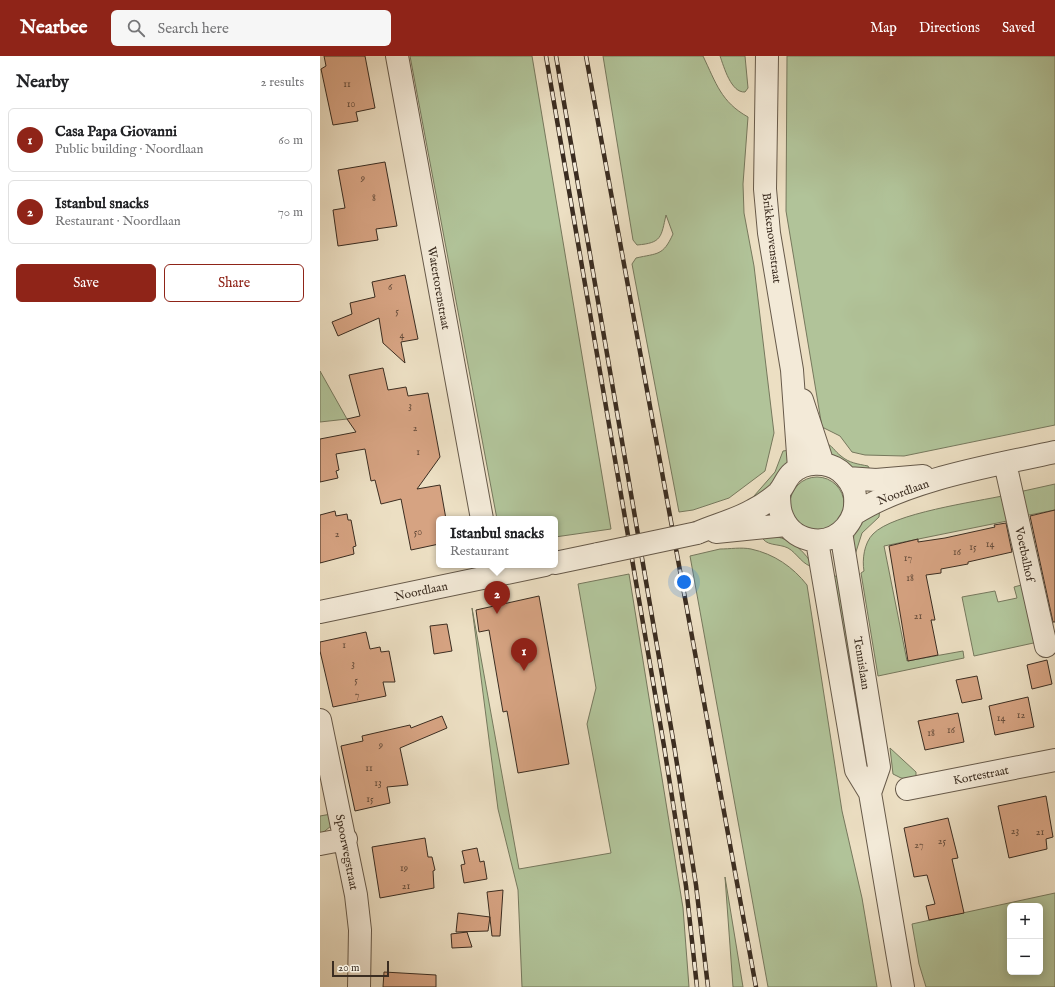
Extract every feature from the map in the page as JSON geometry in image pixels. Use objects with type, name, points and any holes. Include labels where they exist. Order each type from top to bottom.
[{"type":"street","name":"Watertorenstraat","points":[[397,56],[481,516]]},
{"type":"street","name":"Brikkenovenstraat","points":[[766,56],[765,189],[768,226],[792,370],[799,468]]},
{"type":"street","name":"Brikkenovenstraat","points":[[792,370],[823,464]]},
{"type":"street","name":"Noordlaan","points":[[841,532],[854,514],[888,496],[954,474],[1055,452]]},
{"type":"street","name":"Voetbalhof","points":[[1005,463],[1046,646]]},
{"type":"street","points":[[696,533],[753,510],[779,492],[792,473],[807,465],[823,464],[836,468],[848,478],[854,491],[856,505],[854,514]]},
{"type":"street","name":"Noordlaan","points":[[848,478],[876,480],[954,474]]},
{"type":"street","points":[[779,492],[780,513],[786,525],[795,535],[807,540],[817,541],[829,539],[841,532]]},
{"type":"street","points":[[558,562],[696,533],[786,525]]},
{"type":"street","name":"Tennislaan","points":[[841,532],[879,767],[870,793]]},
{"type":"street","name":"Tennislaan","points":[[817,541],[856,770],[870,793],[903,987]]},
{"type":"street","name":"Noordlaan","points":[[320,612],[492,570],[513,568]]},
{"type":"street","name":"Spoorwegstraat","points":[[320,720],[346,839],[360,930],[359,987]]},
{"type":"street","name":"Kortestraat","points":[[907,789],[1055,760]]},
{"type":"street","points":[[320,844],[346,839]]},
{"type":"green space","points":[[410,56],[532,56],[611,529],[558,537],[558,516],[496,516]]},
{"type":"green space","points":[[603,56],[703,56],[725,98],[731,105],[748,117],[743,184],[744,213],[754,266],[774,433],[765,471],[729,498],[693,510],[679,512],[632,264],[636,258],[655,254],[663,250],[673,234],[666,215],[663,229],[659,238],[651,243],[637,245],[633,240]]},
{"type":"green space","points":[[720,56],[745,56],[748,88],[745,92],[740,91],[732,84]]},
{"type":"green space","points":[[787,56],[1055,56],[1055,425],[904,456],[865,455],[852,452],[840,436],[822,427],[786,211]]},
{"type":"green space","points":[[320,371],[347,419],[320,422]]},
{"type":"green space","points":[[824,443],[829,445],[847,460],[868,466],[871,471],[864,475],[833,460]]},
{"type":"green space","points":[[790,450],[787,468],[756,502],[754,496],[775,472],[783,451]]},
{"type":"green space","points":[[817,477],[827,479],[836,485],[842,494],[844,504],[842,514],[836,523],[827,529],[817,531],[807,529],[798,523],[792,514],[790,504],[792,494],[798,485],[807,479]]},
{"type":"green space","points":[[1055,484],[1055,510],[1024,516],[1019,492]]},
{"type":"green space","points":[[1007,495],[1012,520],[884,546],[907,661],[963,651],[964,658],[878,676],[861,573],[864,571],[864,552],[870,538],[883,527],[916,514]]},
{"type":"green space","points":[[880,507],[879,517],[862,533],[854,558],[853,539],[857,528],[860,523]]},
{"type":"green space","points":[[761,535],[778,537],[792,543],[804,553],[814,567],[803,562],[788,548],[769,543],[763,539]]},
{"type":"green space","points":[[747,548],[767,554],[796,572],[807,585],[842,811],[862,898],[877,987],[768,987],[690,556],[720,549]]},
{"type":"green space","points":[[629,574],[683,908],[689,987],[522,987],[518,890],[498,809],[472,608],[519,869],[611,853],[587,724],[596,688],[578,584]]},
{"type":"green space","points":[[840,575],[872,769],[863,770],[828,578]]},
{"type":"green space","points":[[1025,584],[1038,642],[974,656],[962,597],[995,591],[998,602],[1017,598],[1014,587]]},
{"type":"green space","points":[[890,748],[916,772],[916,779],[901,778],[893,774]]},
{"type":"green space","points":[[331,814],[331,826],[320,835],[320,816]]},
{"type":"green space","points":[[725,877],[743,987],[733,987]]},
{"type":"green space","points":[[1055,893],[1055,987],[926,987],[919,964],[912,924],[1007,903],[1007,975],[1043,975],[1043,903],[1009,903]]},
{"type":"building","points":[[324,56],[365,56],[375,108],[356,112],[358,121],[333,125],[321,69],[326,66]]},
{"type":"building","points":[[385,162],[397,226],[376,229],[378,240],[338,246],[333,210],[345,208],[338,170]]},
{"type":"building","points":[[405,275],[418,339],[401,342],[405,363],[383,343],[379,318],[338,336],[332,322],[352,314],[350,303],[375,297],[372,282]]},
{"type":"building","points":[[383,368],[388,390],[406,387],[408,396],[428,393],[440,457],[417,489],[440,485],[445,516],[436,516],[436,545],[411,550],[401,499],[381,504],[375,480],[371,481],[365,449],[336,454],[339,470],[336,471],[338,478],[320,482],[320,439],[356,432],[347,419],[360,416],[349,375]]},
{"type":"building","points":[[1055,510],[1055,622],[1053,622],[1030,516]]},
{"type":"building","points":[[335,511],[336,516],[347,514],[348,520],[351,520],[356,546],[353,547],[354,554],[320,563],[320,515]]},
{"type":"building","points":[[1006,523],[1012,552],[968,562],[968,564],[941,569],[941,573],[926,575],[935,620],[931,620],[938,655],[908,661],[889,546],[918,539],[918,542],[945,538],[995,527],[994,525]]},
{"type":"building","points":[[539,596],[569,764],[518,773],[507,711],[503,712],[489,630],[479,632],[476,610]]},
{"type":"building","points":[[447,624],[452,651],[434,654],[430,626]]},
{"type":"building","points":[[366,632],[370,649],[380,647],[381,652],[389,651],[395,682],[383,682],[386,696],[333,707],[320,651],[320,642]]},
{"type":"building","points":[[1047,660],[1052,684],[1032,689],[1027,665]]},
{"type":"building","points":[[977,676],[982,699],[962,703],[956,680]]},
{"type":"building","points":[[1028,697],[1034,727],[995,735],[989,706]]},
{"type":"building","points":[[958,713],[964,742],[925,750],[918,721]]},
{"type":"building","points":[[442,716],[447,728],[400,748],[408,785],[387,787],[390,803],[355,811],[341,746],[363,741],[362,736],[410,725],[411,728]]},
{"type":"building","points":[[1046,796],[1053,837],[1046,839],[1047,849],[1009,858],[998,806]]},
{"type":"building","points":[[948,818],[958,858],[952,859],[964,913],[929,920],[926,906],[935,904],[927,875],[914,877],[904,828]]},
{"type":"building","points":[[425,838],[428,857],[432,857],[435,870],[433,871],[434,888],[380,898],[372,847]]},
{"type":"building","points":[[477,848],[480,862],[484,861],[487,879],[464,883],[461,865],[465,864],[462,851]]},
{"type":"building","points":[[503,890],[500,936],[492,936],[487,892]]},
{"type":"building","points":[[458,913],[490,917],[488,931],[456,932]]},
{"type":"building","points":[[467,932],[472,947],[452,948],[451,934]]},
{"type":"building","points":[[384,972],[436,975],[436,987],[383,987]]},
{"type":"railway","points":[[546,56],[664,746],[686,886],[697,987]]},
{"type":"railway","points":[[556,56],[674,745],[696,885],[708,987]]},
{"type":"railway","points":[[586,56],[756,987]]},
{"type":"place","name":"Istanbul snacks","points":[[497,614]]},
{"type":"place","name":"Casa Papa Giovanni","points":[[524,671]]}]
